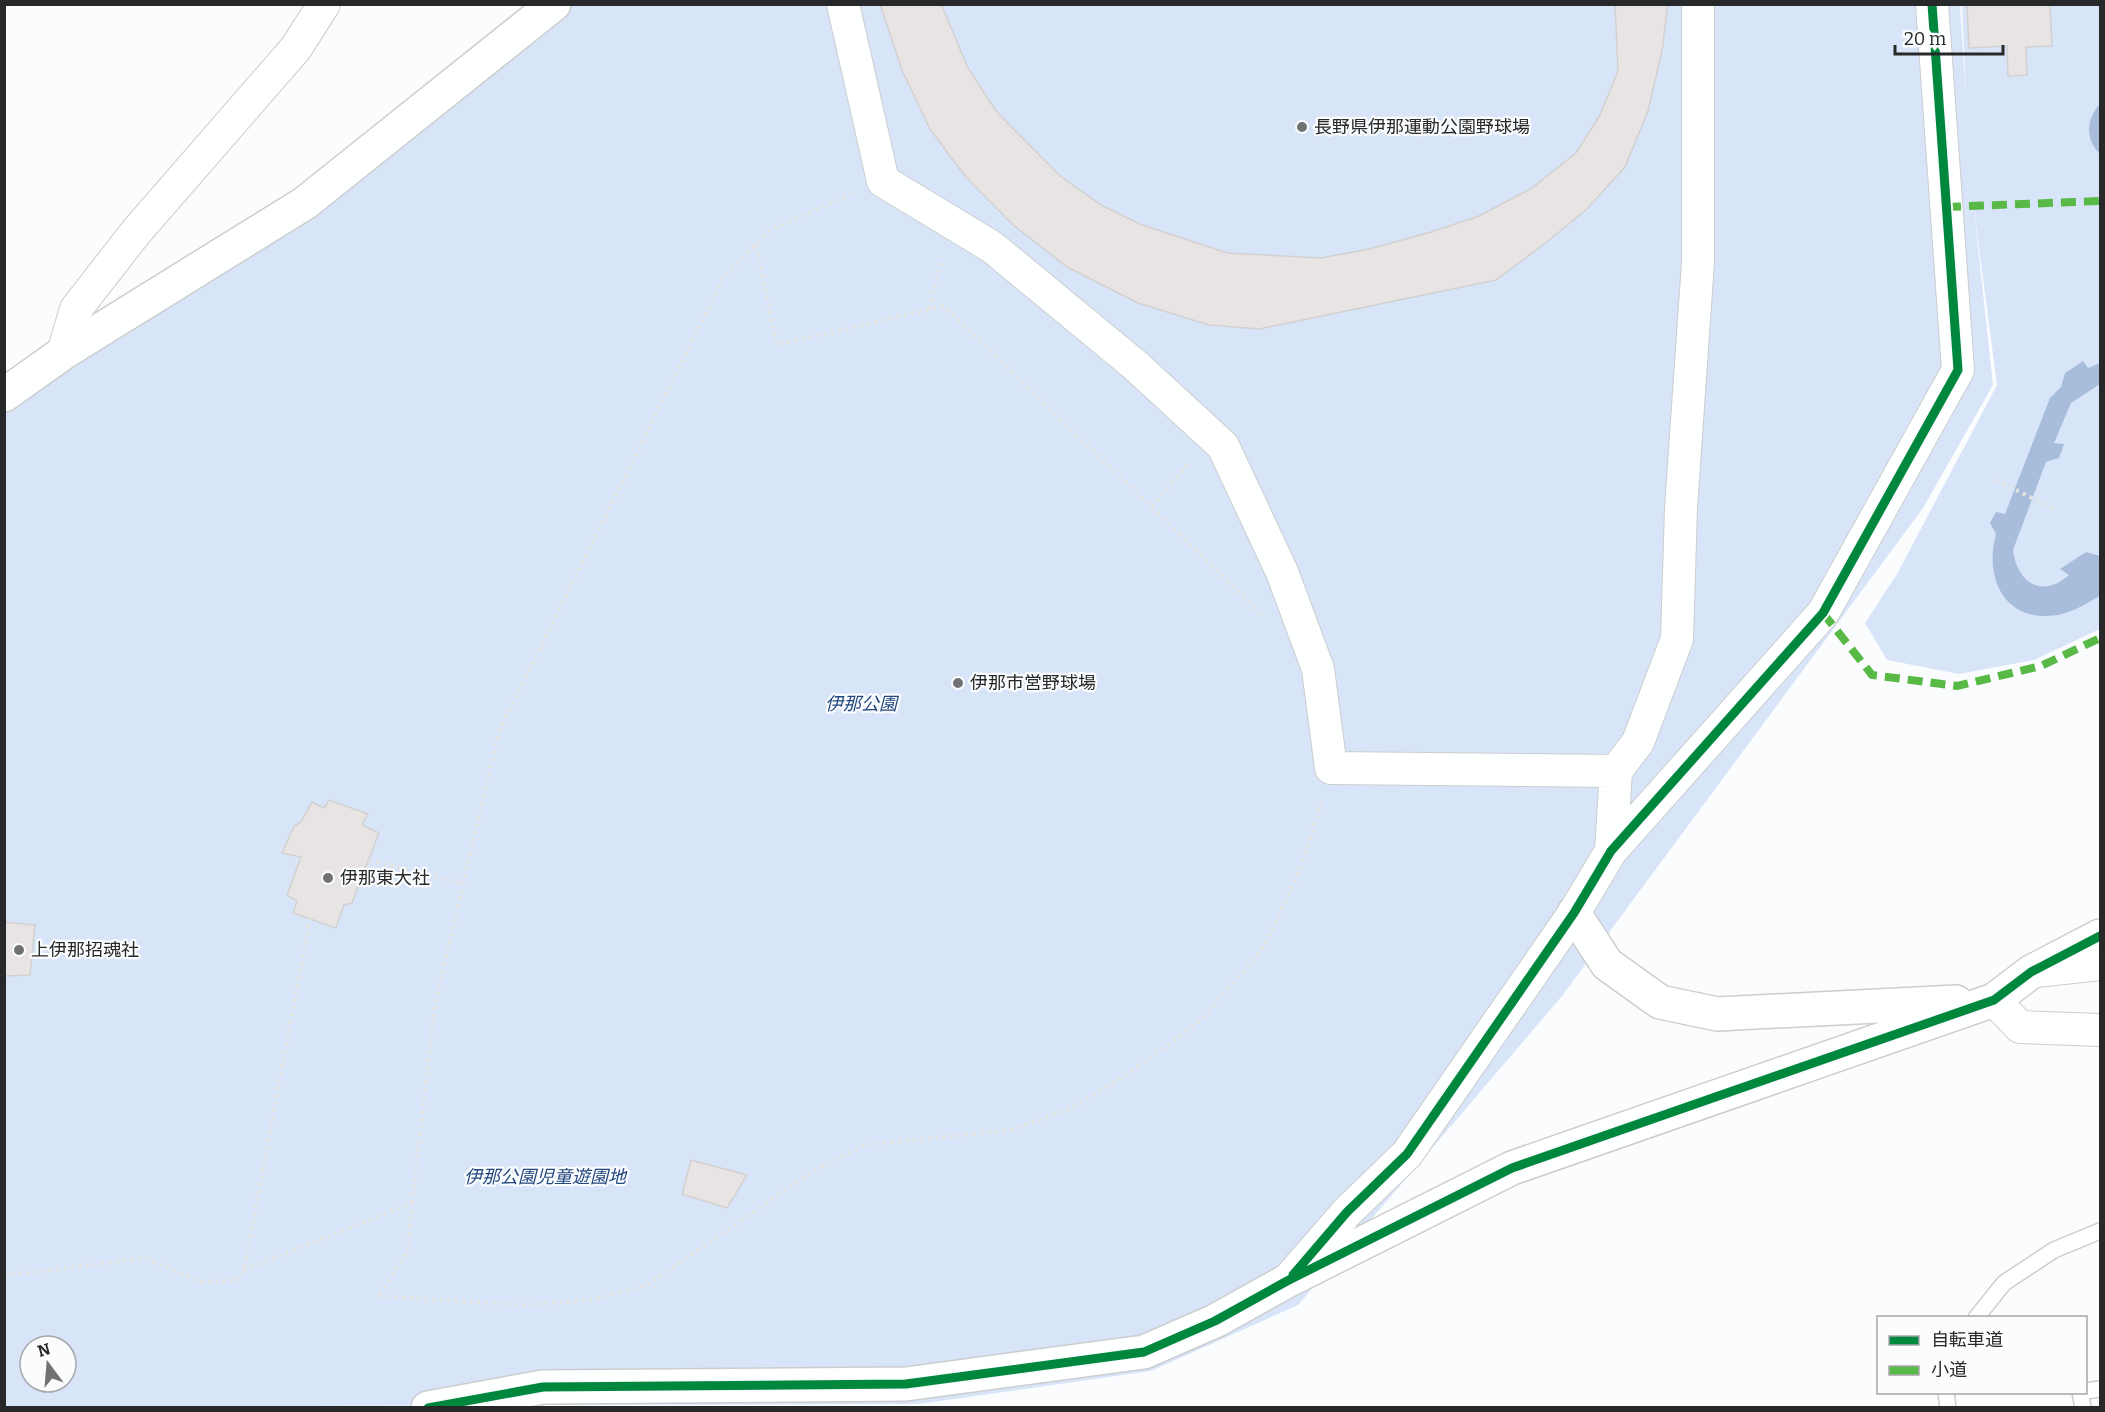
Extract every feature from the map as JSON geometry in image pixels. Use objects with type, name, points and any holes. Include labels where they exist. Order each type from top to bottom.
[{"type":"street","points":[[63,353],[76,309],[136,232],[296,48],[324,4]]},
{"type":"street","points":[[4,395],[63,353],[305,203],[554,4]]},
{"type":"street","points":[[843,4],[883,181],[992,247],[1135,365],[1222,446],[1282,572],[1318,669],[1331,768],[1616,771]]},
{"type":"street","points":[[1611,851],[1616,771],[1638,742],[1677,639],[1681,508],[1698,262],[1698,4]]},
{"type":"street","points":[[1287,1281],[1347,1212],[1407,1154],[1574,913],[1611,851],[1823,614],[1958,370],[1932,4]]},
{"type":"street","points":[[1574,913],[1607,964],[1660,1002],[1717,1014],[1994,1000],[2020,1027],[2100,1030]]},
{"type":"street","points":[[428,1407],[543,1387],[906,1384],[1032,1369],[1144,1352],[1215,1321],[1287,1281],[1512,1168],[1994,1000],[2031,972],[2100,936]]},
{"type":"street","points":[[2031,972],[2100,964]]},
{"type":"lane","points":[[1977,1316],[2004,1283],[2054,1250],[2100,1231]]},
{"type":"path","points":[[883,181],[770,230],[723,279],[499,731],[435,1005],[408,1251],[378,1296],[522,1305],[593,1300],[647,1285],[810,1173],[864,1145],[1011,1130],[1074,1107],[1132,1071],[1201,1020],[1264,947],[1301,867],[1331,768]]},
{"type":"path","points":[[929,309],[951,222]]},
{"type":"path","points":[[756,245],[777,345],[944,306],[1250,603],[1264,621]]},
{"type":"path","points":[[1152,507],[1211,435]]},
{"type":"path","points":[[1996,480],[2054,508]]},
{"type":"path","points":[[369,860],[464,884]]},
{"type":"path","points":[[4,1274],[146,1258],[200,1282],[238,1280],[244,1270],[310,919]]},
{"type":"path","points":[[244,1270],[412,1203]]},
{"type":"green space","name":"伊那公園","points":[[554,5],[1960,5],[1966,99],[1962,5],[2100,5],[2100,629],[2034,660],[1959,674],[1887,660],[1865,623],[1897,574],[1997,385],[1974,210],[1993,385],[1923,508],[1562,996],[1298,1305],[1151,1371],[919,1404],[5,1407],[4,410]]},
{"type":"shaded area","points":[[2100,104],[2100,154],[2092,142],[2089,129],[2092,116]]},
{"type":"shaded area","points":[[2083,361],[2088,368],[2100,363],[2100,384],[2071,403],[2054,443],[2064,444],[2059,458],[2046,462],[2013,550],[2015,562],[2025,579],[2040,586],[2049,586],[2069,575],[2060,569],[2086,552],[2100,556],[2100,596],[2077,609],[2062,614],[2043,616],[2027,613],[2014,607],[1997,584],[1993,568],[1996,534],[1990,523],[1996,512],[2005,514],[2050,398],[2061,387],[2065,373]]},
{"type":"building","points":[[880,4],[941,4],[968,68],[996,111],[1060,176],[1103,206],[1142,225],[1228,253],[1321,258],[1369,249],[1431,232],[1479,216],[1532,188],[1576,153],[1600,115],[1618,71],[1615,4],[1668,4],[1662,51],[1648,111],[1625,167],[1588,208],[1547,242],[1496,280],[1259,329],[1209,325],[1138,303],[1067,267],[1012,224],[965,176],[930,129],[902,70]]},
{"type":"building","points":[[1967,4],[2050,4],[2052,46],[2026,47],[2027,75],[2008,76],[2007,46],[1969,48]]},
{"type":"building","name":"伊那東大社","points":[[329,800],[368,814],[362,825],[379,833],[352,903],[344,905],[336,928],[293,913],[297,901],[287,895],[301,857],[282,853],[294,826],[301,822],[312,802],[324,808]]},
{"type":"building","name":"上伊那招魂社","points":[[4,922],[35,925],[30,975],[4,976]]},
{"type":"building","points":[[691,1160],[747,1175],[727,1208],[682,1194]]},
{"type":"marked path","points":[[1946,207],[2100,201]]},
{"type":"marked path","points":[[1823,613],[1872,675],[1957,686],[2041,666],[2100,638]]},
{"type":"cycle path","points":[[1293,1275],[1347,1212],[1407,1154],[1574,913],[1611,851],[1823,613],[1958,370],[1932,4]]},
{"type":"cycle path","points":[[428,1408],[543,1387],[906,1384],[1144,1352],[1215,1321],[1287,1281],[1512,1168],[1994,1000],[2031,972],[2100,936]]},
{"type":"place","name":"長野県伊那運動公園野球場","points":[[1302,127]]},
{"type":"place","name":"伊那市営野球場","points":[[958,683]]},
{"type":"place","name":"伊那東大社","points":[[328,878]]},
{"type":"place","name":"上伊那招魂社","points":[[19,950]]},
{"type":"park label","name":"伊那公園児童遊園地","points":[[545,1177]]}]
